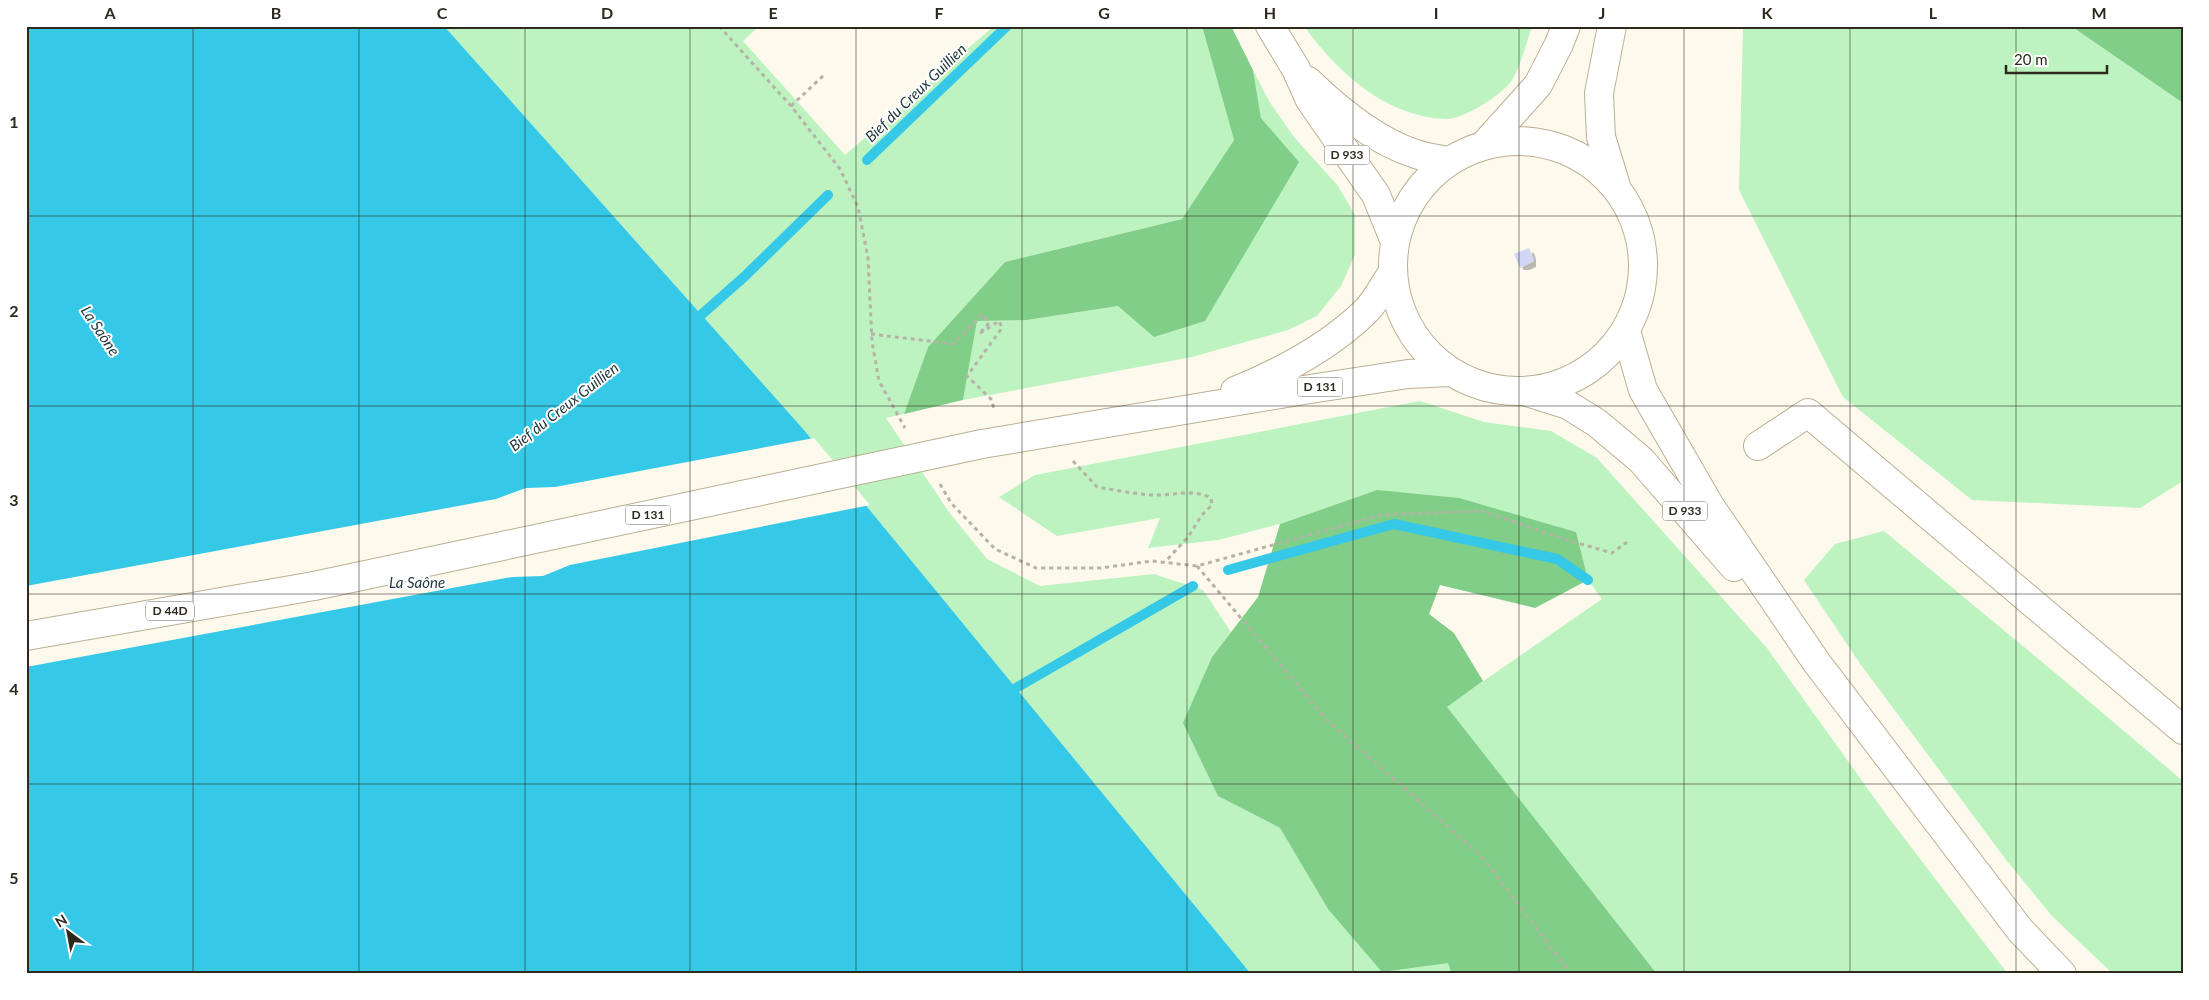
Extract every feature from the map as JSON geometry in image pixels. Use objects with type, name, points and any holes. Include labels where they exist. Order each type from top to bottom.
[{"type":"main road","name":"D 933","points":[[1270,26],[1296,69],[1310,100],[1376,195],[1395,242]]},
{"type":"main road","points":[[1484,145],[1538,85],[1560,44],[1566,26]]},
{"type":"main road","points":[[1612,26],[1599,93],[1602,137],[1616,186],[1635,219],[1644,257],[1640,296],[1626,331],[1600,362],[1566,383],[1527,392],[1491,389],[1474,384],[1450,372],[1427,354],[1409,330],[1397,302],[1392,273],[1395,242],[1406,210],[1424,183],[1450,161],[1484,145],[1520,140],[1556,146],[1589,162],[1616,186]]},
{"type":"main road","name":"D 933","points":[[1296,69],[1325,97],[1375,135],[1416,155],[1450,161]]},
{"type":"main road","name":"D 131","points":[[1192,407],[1262,380],[1336,337],[1367,310],[1392,273]]},
{"type":"main road","name":"D 933","points":[[1626,331],[1643,390],[1710,506],[1817,663],[2020,930],[2062,974]]},
{"type":"main road","name":"D 131","points":[[314,586],[982,444],[1192,407],[1408,374],[1450,372]]},
{"type":"main road","name":"D 933","points":[[1527,392],[1568,405],[1597,424],[1641,460],[1817,663]]},
{"type":"main road","points":[[1758,446],[1808,413],[2183,730]]},
{"type":"main road","name":"D 44D","points":[[26,636],[314,586]]},
{"type":"path","points":[[719,26],[791,106],[840,169],[858,207],[868,258],[871,334],[879,381],[905,429]]},
{"type":"path","points":[[791,106],[825,74]]},
{"type":"path","points":[[871,334],[953,344],[983,314],[989,324],[980,334],[999,321],[1002,328],[967,376],[992,400],[994,410]]},
{"type":"path","points":[[1071,458],[1097,487],[1153,495],[1190,493],[1206,495],[1211,498],[1212,505],[1202,515],[1188,537],[1165,562]]},
{"type":"path","points":[[936,478],[951,503],[995,549],[1036,568],[1101,568],[1152,560],[1197,566],[1381,514],[1482,511],[1612,553],[1630,540]]},
{"type":"path","points":[[1197,566],[1327,720],[1483,858],[1571,974]]},
{"type":"green space","points":[[444,26],[759,26],[743,41],[845,155],[994,26],[1202,26],[1234,140],[1182,219],[1005,262],[928,347],[904,414],[886,418],[949,512],[987,559],[1040,586],[1154,574],[1203,590],[1231,632],[1212,657],[1218,796],[1280,828],[1328,909],[1449,963],[1452,974],[1251,974],[804,430]]},
{"type":"green space","points":[[1202,26],[1231,26],[1253,70],[1261,118],[1299,162],[1205,321],[1154,337],[1118,306],[1027,320],[977,321],[963,400],[904,414],[928,347],[1005,262],[1182,219],[1234,140]]},
{"type":"green space","points":[[1304,26],[1532,26],[1519,64],[1510,83],[1498,94],[1471,111],[1461,116],[1445,119],[1423,116],[1383,101],[1365,89],[1332,60]]},
{"type":"green space","points":[[1743,26],[2071,26],[2183,103],[2183,481],[2140,508],[1972,500],[1843,397],[1739,190]]},
{"type":"green space","points":[[2071,26],[2183,26],[2183,103]]},
{"type":"green space","points":[[1253,70],[1269,101],[1294,137],[1338,186],[1355,215],[1355,255],[1341,286],[1317,316],[1288,330],[1192,357],[963,400],[977,321],[1027,320],[1118,306],[1154,336],[1298,162],[1261,118]]},
{"type":"green space","points":[[1420,401],[1484,422],[1551,431],[1597,458],[1767,648],[1885,813],[2008,974],[1657,974],[1446,707],[1602,599],[1588,580],[1575,532],[1377,490],[1280,524],[1218,540],[1148,548],[1160,518],[1057,536],[999,497],[1035,475]]},
{"type":"green space","points":[[1377,490],[1459,498],[1576,532],[1588,580],[1535,608],[1440,585],[1429,614],[1454,633],[1483,681],[1447,707],[1657,974],[1452,974],[1448,963],[1382,972],[1328,909],[1280,828],[1218,796],[1183,723],[1212,657],[1258,597],[1280,524]]},
{"type":"green space","points":[[1884,531],[2183,781],[2183,974],[2113,974],[2052,916],[2007,861],[1861,665],[1804,580],[1835,544]]},
{"type":"water","name":"La Saône","points":[[26,26],[444,26],[804,430],[1251,974],[26,974]]},
{"type":"pier","points":[[814,438],[870,505],[570,565],[543,576],[512,577],[26,667],[26,586],[496,499],[526,488],[555,487]]},
{"type":"building","points":[[1529,248],[1534,261],[1520,268],[1514,254]]},
{"type":"waterway","name":"Bief du Creux Guillien","points":[[867,160],[1007,26]]},
{"type":"waterway","name":"Bief du Creux Guillien","points":[[692,323],[744,277],[828,195]]},
{"type":"waterway","points":[[1228,570],[1394,524],[1557,559],[1588,580]]},
{"type":"waterway","points":[[1016,688],[1193,586]]}]
